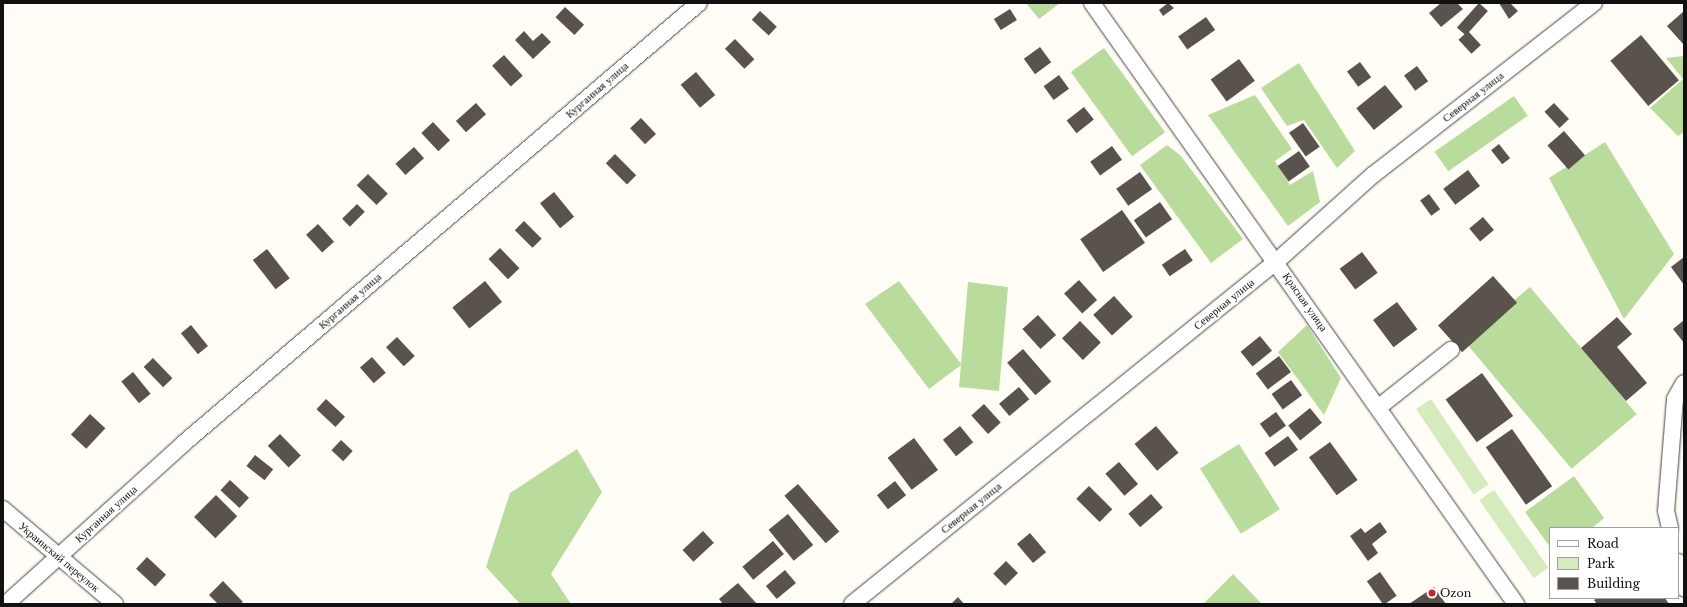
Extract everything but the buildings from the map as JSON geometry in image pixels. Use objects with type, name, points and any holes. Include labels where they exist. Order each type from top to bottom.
[{"type":"street","name":"Курганная улица","points":[[6,604],[184,443],[699,3]]},
{"type":"street","name":"Красная улица","points":[[1092,3],[1277,261],[1516,604]]},
{"type":"street","name":"Северная улица","points":[[852,604],[1277,261],[1373,174],[1594,3]]},
{"type":"street","points":[[1379,408],[1451,350]]},
{"type":"street","points":[[1670,527],[1666,511],[1675,399],[1684,383]]},
{"type":"street","name":"Украинский переулок","points":[[3,509],[114,604]]},
{"type":"street","points":[[1679,566],[1684,588]]},
{"type":"green space","points":[[1026,3],[1060,3],[1039,19]]},
{"type":"green space","points":[[1104,48],[1165,132],[1132,156],[1071,72]]},
{"type":"green space","points":[[1684,56],[1684,132],[1678,136],[1650,108],[1683,79],[1666,58]]},
{"type":"green space","points":[[1299,63],[1355,151],[1337,168],[1304,120],[1287,126],[1261,88]]},
{"type":"green space","points":[[1255,95],[1292,149],[1275,161],[1290,185],[1313,171],[1320,202],[1288,226],[1208,115]]},
{"type":"green space","points":[[1514,96],[1528,116],[1448,171],[1435,152]]},
{"type":"green space","points":[[1605,142],[1674,254],[1624,319],[1549,178]]},
{"type":"green space","points":[[1167,145],[1181,156],[1243,239],[1211,263],[1140,165]]},
{"type":"green space","points":[[899,281],[961,364],[968,282],[1008,287],[999,391],[959,387],[961,365],[929,389],[865,304]]},
{"type":"green space","points":[[1530,287],[1637,414],[1572,469],[1465,342]]},
{"type":"green space","points":[[1307,325],[1341,378],[1324,415],[1278,352]]},
{"type":"green space","points":[[1431,399],[1489,484],[1474,494],[1416,409]]},
{"type":"green space","points":[[1239,444],[1280,509],[1241,534],[1200,468]]},
{"type":"green space","points":[[577,449],[602,492],[551,574],[571,604],[520,604],[486,567],[510,493]]},
{"type":"green space","points":[[1574,476],[1604,518],[1593,527],[1549,527],[1549,546],[1525,512]]},
{"type":"green space","points":[[1494,490],[1548,568],[1534,578],[1479,500]]},
{"type":"green space","points":[[1233,574],[1262,604],[1203,604]]},
{"type":"place","name":"Ozon","points":[[1432,593]]}]
